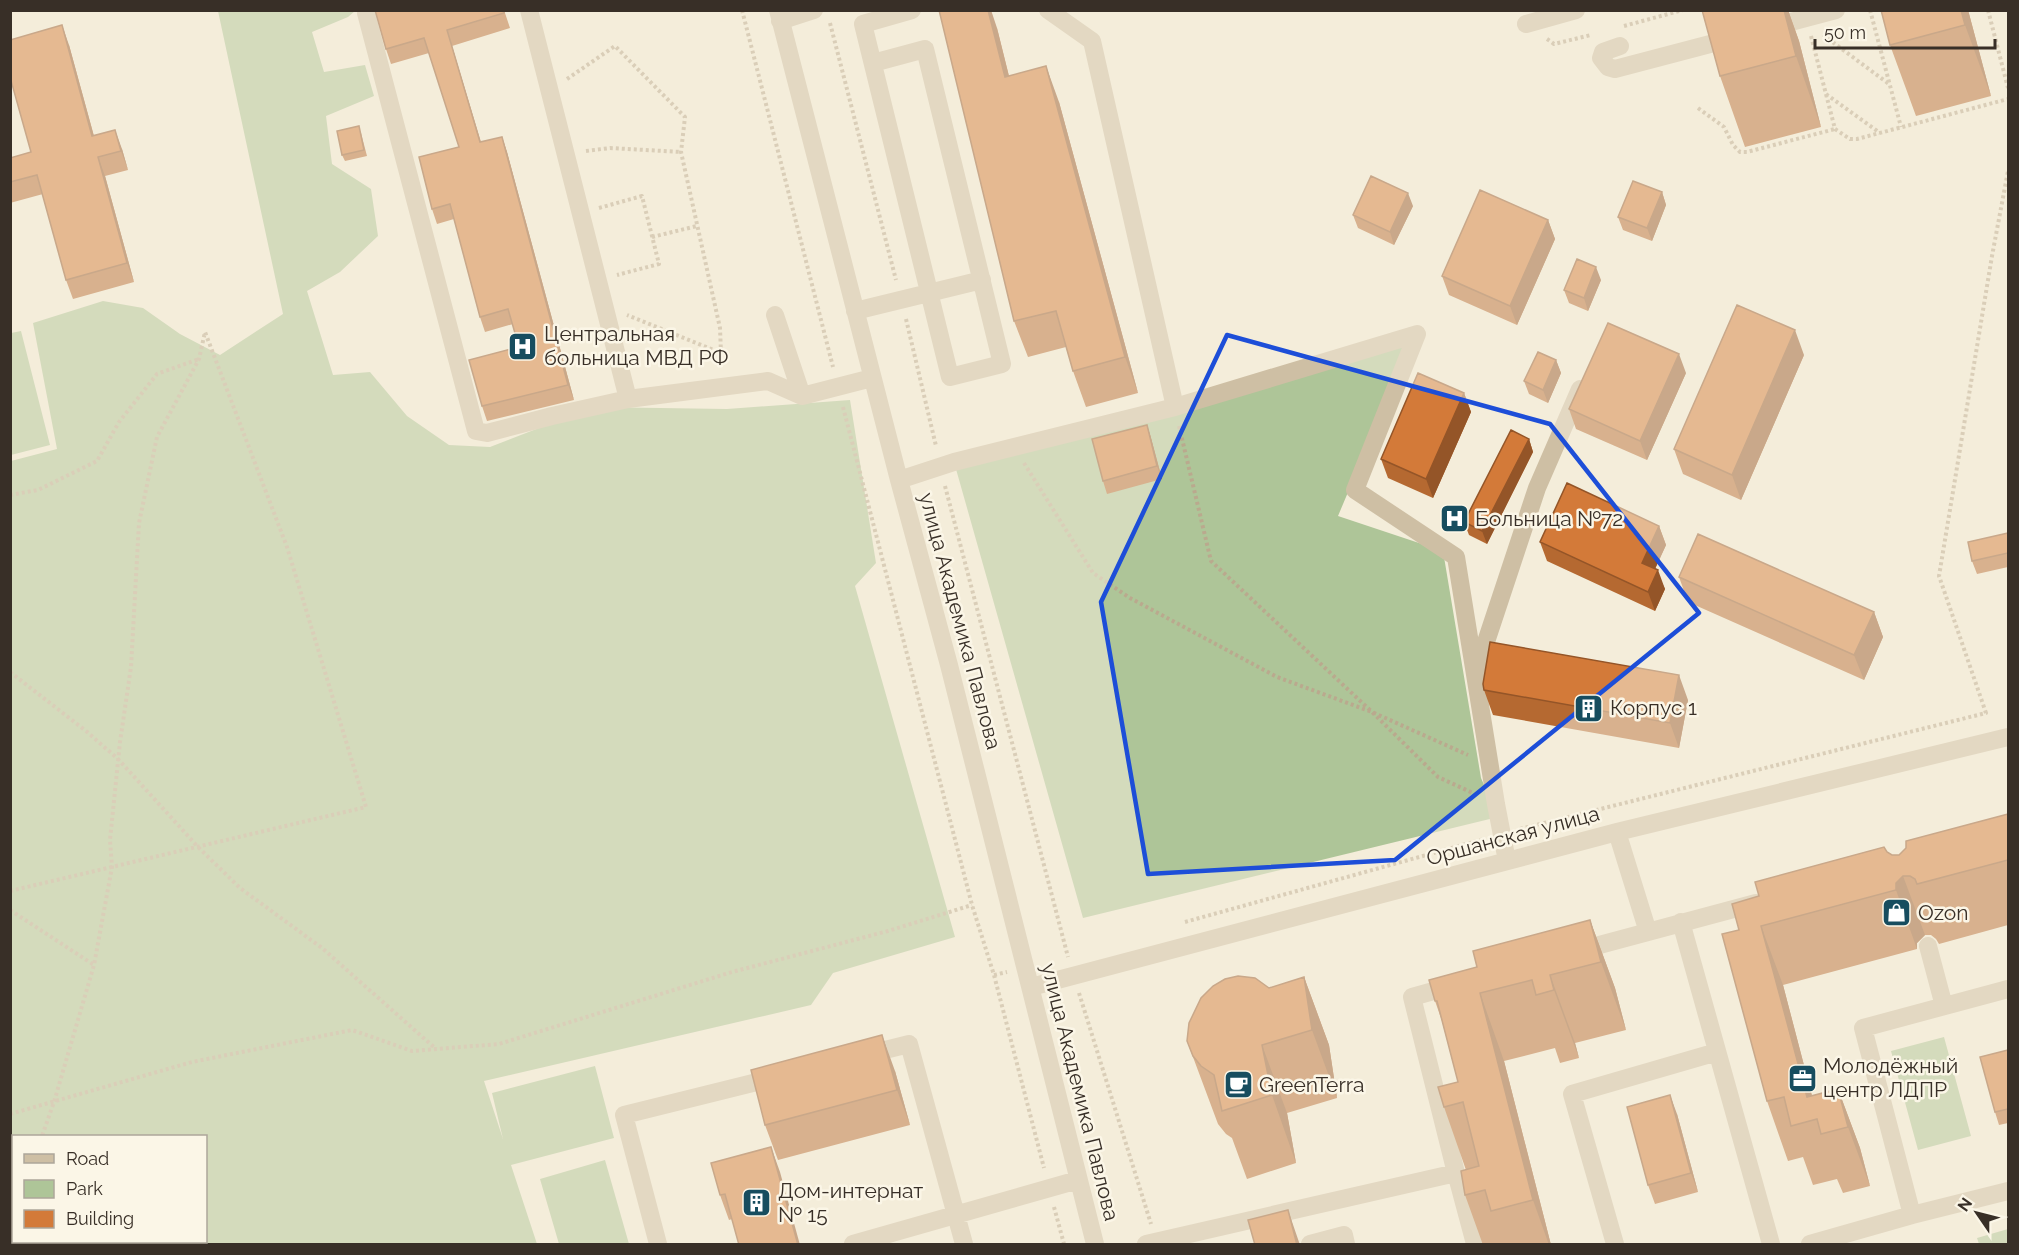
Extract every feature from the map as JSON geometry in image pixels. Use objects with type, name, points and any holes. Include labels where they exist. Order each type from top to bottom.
[{"type":"street","points":[[373,10],[366,13],[476,431],[488,434],[552,416],[628,399],[768,381],[802,396],[872,378]]},
{"type":"street","points":[[528,10],[628,399]]},
{"type":"street","points":[[779,16],[814,10]]},
{"type":"street","points":[[873,63],[925,49],[1002,363],[950,377],[863,24],[912,10]]},
{"type":"street","points":[[1048,10],[1092,40],[1175,407]]},
{"type":"street","points":[[1526,24],[1576,10]]},
{"type":"street","points":[[1620,46],[1603,52],[1601,58],[1608,67],[1615,69],[1807,21],[1836,10]]},
{"type":"street","name":"улица Академика Павлова","points":[[779,16],[872,378],[950,665],[1095,1245]]},
{"type":"street","points":[[855,312],[982,280]]},
{"type":"street","points":[[775,315],[802,396]]},
{"type":"street","points":[[899,480],[940,466],[1175,407],[1417,334],[1355,490],[1456,557],[1507,861]]},
{"type":"street","points":[[1475,674],[1537,488],[1587,372]]},
{"type":"street","name":"Оршанская улица","points":[[1030,987],[1617,832],[2008,737]]},
{"type":"street","points":[[1617,832],[1648,932]]},
{"type":"street","points":[[1560,956],[1771,898]]},
{"type":"street","points":[[1682,922],[1771,1245]]},
{"type":"street","points":[[1928,946],[1944,1006]]},
{"type":"street","points":[[1469,981],[1412,997],[1475,1245]]},
{"type":"street","points":[[1912,1215],[1863,1029],[2008,989]]},
{"type":"street","points":[[852,1058],[909,1044],[964,1245]]},
{"type":"street","points":[[1615,1245],[1572,1094],[1717,1052]]},
{"type":"street","points":[[658,1245],[624,1115],[795,1072]]},
{"type":"street","points":[[1151,1243],[1456,1173]]},
{"type":"street","points":[[853,1245],[1078,1180]]},
{"type":"street","points":[[1810,1245],[1912,1215],[2008,1191]]},
{"type":"street","points":[[1310,1245],[1344,1235],[1346,1245]]},
{"type":"path","points":[[742,10],[972,905],[994,975],[1064,1245]]},
{"type":"path","points":[[1870,10],[1901,127]]},
{"type":"path","points":[[1988,10],[2008,88]]},
{"type":"path","points":[[1807,21],[1890,84]]},
{"type":"path","points":[[1807,21],[1835,129]]},
{"type":"path","points":[[549,91],[615,46],[685,117],[681,152],[720,328],[721,353],[604,306]]},
{"type":"path","points":[[2003,67],[2008,71]]},
{"type":"path","points":[[1826,94],[1880,133]]},
{"type":"path","points":[[1698,108],[1724,128],[1733,145],[1740,152],[1747,152],[1835,129],[1852,139],[2008,100]]},
{"type":"path","points":[[565,154],[609,148],[681,152]]},
{"type":"path","points":[[1182,923],[1502,834],[1986,713],[1939,576],[2008,171]]},
{"type":"path","points":[[602,219],[599,207],[642,196],[659,264],[616,275],[614,264]]},
{"type":"path","points":[[652,237],[697,226]]},
{"type":"path","points":[[10,891],[112,867],[198,846],[366,807],[287,547],[205,332],[200,359],[157,437],[139,523],[131,667],[118,759],[110,840],[112,867],[94,965],[43,1135]]},
{"type":"path","points":[[10,495],[38,490],[97,461],[119,422],[157,374],[200,359]]},
{"type":"path","points":[[1175,407],[1211,561],[1438,777],[1496,804]]},
{"type":"path","points":[[1014,448],[1093,573],[1130,598],[1277,677],[1372,712],[1490,765]]},
{"type":"path","points":[[10,672],[118,759],[240,888],[322,948],[436,1049]]},
{"type":"path","points":[[10,1114],[192,1062],[352,1030],[412,1051],[499,1044],[732,972],[888,931],[972,905]]},
{"type":"path","points":[[10,910],[94,965]]},
{"type":"path","points":[[1068,955],[1151,1243]]},
{"type":"highlighted area","points":[[1227,335],[1550,424],[1699,613],[1395,860],[1148,874],[1101,602]]},
{"type":"green space","points":[[218,11],[355,11],[348,17],[312,32],[324,72],[365,65],[374,96],[326,116],[332,164],[371,189],[378,236],[340,272],[307,291],[333,375],[370,372],[407,416],[449,445],[490,447],[593,407],[727,409],[850,400],[876,563],[855,586],[955,937],[833,973],[811,1005],[484,1081],[503,1139],[492,1093],[595,1066],[614,1138],[511,1165],[537,1244],[11,1244],[11,461],[57,449],[33,323],[103,301],[143,308],[180,334],[220,355],[283,314]]},
{"type":"green space","points":[[21,331],[50,445],[11,455],[11,333]]},
{"type":"green space","points":[[1413,338],[1338,516],[1443,551],[1481,778],[1498,817],[1083,918],[954,462]]},
{"type":"green space","points":[[1944,1037],[1971,1136],[1918,1150],[1891,1051]]},
{"type":"green space","points":[[605,1160],[629,1244],[559,1244],[540,1179]]},
{"type":"green space","points":[[2008,1229],[2008,1244],[1979,1244],[1977,1238]]},
{"type":"building","points":[[375,10],[504,10],[504,13],[447,30],[480,142],[502,137],[568,385],[482,406],[469,360],[519,347],[508,309],[480,317],[450,204],[432,209],[419,157],[459,147],[424,38],[386,49]]},
{"type":"building","points":[[939,10],[988,10],[1005,77],[1046,66],[1125,357],[1073,371],[1056,311],[1014,321]]},
{"type":"building","points":[[1702,10],[1784,10],[1796,56],[1720,76]]},
{"type":"building","points":[[1881,10],[1961,10],[1965,25],[1890,45]]},
{"type":"building","points":[[62,25],[92,136],[115,130],[121,151],[98,157],[127,263],[66,280],[37,175],[10,182],[10,158],[31,152],[10,77],[10,40]]},
{"type":"building","points":[[359,126],[364,150],[342,155],[337,131]]},
{"type":"building","points":[[1371,176],[1408,193],[1390,232],[1353,215]]},
{"type":"building","points":[[1633,181],[1662,192],[1647,228],[1618,217]]},
{"type":"building","points":[[1480,190],[1548,220],[1510,306],[1442,276]]},
{"type":"building","points":[[1577,259],[1596,267],[1584,298],[1564,290]]},
{"type":"building","points":[[1737,305],[1795,330],[1732,475],[1674,449]]},
{"type":"building","points":[[1608,323],[1679,354],[1640,441],[1569,409]]},
{"type":"building","points":[[1538,352],[1556,360],[1543,390],[1524,381]]},
{"type":"building","points":[[1418,373],[1464,393],[1426,479],[1381,459]]},
{"type":"building","points":[[1147,425],[1157,466],[1103,481],[1092,439]]},
{"type":"building","points":[[1511,430],[1529,439],[1482,531],[1464,522]]},
{"type":"building","points":[[1567,483],[1659,526],[1642,563],[1658,570],[1648,592],[1540,542]]},
{"type":"building","points":[[2008,533],[2008,553],[1972,561],[1968,542]]},
{"type":"building","points":[[1698,534],[1874,612],[1854,655],[1679,577]]},
{"type":"building","points":[[1490,642],[1679,675],[1670,723],[1484,690]]},
{"type":"building","points":[[2008,814],[2008,860],[1917,884],[1910,876],[1903,876],[1896,883],[1896,890],[1761,926],[1807,1097],[1838,1089],[1848,1127],[1821,1134],[1817,1119],[1791,1126],[1784,1097],[1767,1101],[1722,934],[1739,930],[1732,904],[1759,896],[1755,882],[1884,847],[1892,855],[1899,855],[1906,848],[1906,841]]},
{"type":"building","points":[[1590,920],[1601,962],[1550,975],[1554,990],[1536,995],[1532,980],[1480,993],[1533,1200],[1491,1211],[1485,1190],[1465,1195],[1461,1171],[1479,1166],[1463,1102],[1444,1107],[1438,1087],[1458,1082],[1437,1001],[1435,1001],[1429,980],[1477,967],[1473,951]]},
{"type":"building","points":[[1238,976],[1255,978],[1269,988],[1304,977],[1312,1030],[1262,1045],[1272,1095],[1222,1111],[1214,1075],[1201,1066],[1193,1056],[1187,1041],[1189,1023],[1201,998],[1213,986],[1225,979]]},
{"type":"building","points":[[882,1035],[897,1090],[765,1125],[751,1070]]},
{"type":"building","points":[[2008,1050],[2008,1109],[1995,1112],[1980,1057]]},
{"type":"building","points":[[1670,1095],[1691,1173],[1648,1185],[1627,1107]]},
{"type":"building","name":"Дом-интернат № 15","points":[[771,1147],[798,1245],[739,1245],[725,1194],[720,1195],[711,1163]]},
{"type":"building","points":[[1288,1210],[1297,1245],[1255,1245],[1248,1220]]},
{"type":"place","name":"Центральная больница МВД РФ","points":[[523,346]]},
{"type":"place","name":"Больница №72","points":[[1454,519]]},
{"type":"place","name":"Корпус 1","points":[[1589,708]]},
{"type":"place","name":"Ozon","points":[[1897,913]]},
{"type":"place","name":"Молодёжный центр ЛДПР","points":[[1802,1078]]},
{"type":"place","name":"GreenTerra","points":[[1238,1085]]},
{"type":"place","name":"Дом-интернат № 15","points":[[757,1203]]}]
